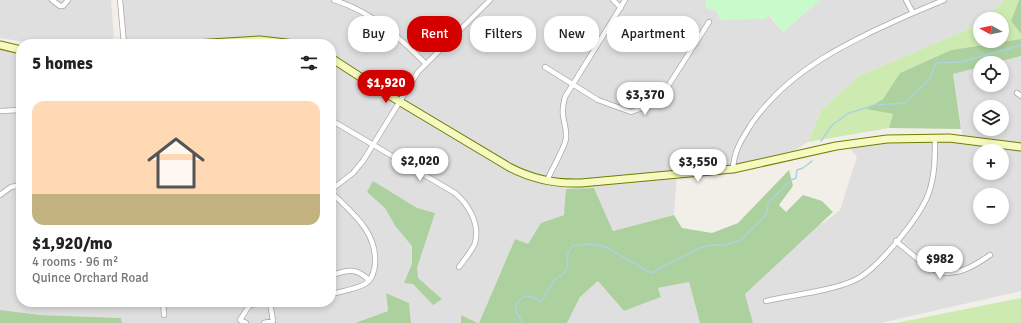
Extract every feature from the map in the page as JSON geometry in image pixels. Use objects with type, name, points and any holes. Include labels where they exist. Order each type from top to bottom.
[{"type":"street","points":[[52,0],[60,6],[64,6],[68,0]]},
{"type":"street","points":[[120,0],[124,39]]},
{"type":"street","points":[[334,0],[368,14],[386,27],[425,63]]},
{"type":"street","points":[[336,187],[363,161],[374,145],[399,101],[425,63],[490,0]]},
{"type":"street","points":[[613,0],[620,8]]},
{"type":"street","points":[[547,181],[552,166],[566,144],[567,136],[562,108],[573,84],[625,0]]},
{"type":"street","points":[[906,0],[913,13]]},
{"type":"street","points":[[733,169],[734,155],[738,143],[765,104],[779,91],[832,51],[944,0]]},
{"type":"street","points":[[545,67],[598,100],[631,112],[651,105],[663,94],[709,22]]},
{"type":"street","points":[[0,45],[16,49]]},
{"type":"street","points":[[336,61],[509,167],[528,176],[547,181],[581,183],[733,169],[847,144],[886,139],[935,138],[980,141],[1021,147]]},
{"type":"street","points":[[0,111],[16,110]]},
{"type":"street","points":[[336,123],[455,193],[470,211],[474,221],[474,244],[459,267]]},
{"type":"street","points":[[766,301],[842,285],[856,280],[875,266],[917,216],[928,195],[935,170],[935,138]]},
{"type":"street","points":[[0,195],[11,187],[16,186]]},
{"type":"street","points":[[336,196],[364,225],[374,244],[376,256],[375,270],[365,284],[336,293]]},
{"type":"street","points":[[896,241],[935,272],[949,273],[973,267],[990,255]]},
{"type":"street","points":[[336,274],[352,270],[361,273],[369,280]]},
{"type":"street","points":[[163,307],[164,315]]},
{"type":"street","points":[[246,323],[240,320],[248,307]]},
{"type":"street","points":[[264,323],[273,321],[271,307]]},
{"type":"shaded area","points":[[0,0],[111,0],[114,38],[16,39],[16,41],[0,38]]},
{"type":"shaded area","points":[[120,0],[752,0],[761,6],[783,32],[820,0],[1003,0],[1000,5],[992,12],[973,12],[973,27],[859,76],[822,109],[808,142],[779,160],[677,175],[674,215],[613,231],[594,188],[564,215],[541,223],[528,245],[515,239],[479,323],[461,315],[461,323],[411,323],[409,303],[386,293],[388,311],[355,323],[122,323],[121,318],[41,315],[0,310],[0,45],[16,49],[16,307],[336,307],[336,39],[124,39]]},
{"type":"shaded area","points":[[1021,56],[1021,291],[880,323],[753,323],[745,294],[759,259],[826,221],[840,210],[857,157],[847,144],[963,139],[953,74],[973,69],[973,92],[1009,92],[1009,59]]},
{"type":"shaded area","points":[[598,281],[624,311],[661,297],[658,288],[689,282],[700,323],[567,323],[580,297]]},
{"type":"green space","points":[[705,0],[820,0],[783,32],[769,14],[766,19],[720,20],[716,11],[706,8]]},
{"type":"green space","points":[[1003,0],[1019,0],[1011,21],[1021,34],[1021,39],[1009,41],[1009,12],[992,12],[1000,5]]},
{"type":"green space","points":[[1019,0],[1021,0],[1021,34],[1011,21]]},
{"type":"green space","points":[[973,27],[973,47],[951,50],[900,73],[883,99],[866,109],[893,114],[889,128],[808,142],[822,109],[859,76]]},
{"type":"green space","points":[[1021,39],[1021,56],[1009,59],[1009,56],[973,56],[973,69],[953,74],[961,129],[889,128],[893,114],[866,109],[883,99],[900,73],[951,50],[973,47],[973,48],[1009,48],[1009,41]]},
{"type":"green space","points":[[789,170],[793,186],[779,205],[786,212],[803,195],[822,201],[833,212],[745,294],[753,323],[700,323],[689,282],[658,288],[661,297],[624,311],[598,281],[580,297],[567,323],[479,323],[515,239],[528,244],[541,223],[564,215],[566,189],[594,188],[613,231],[674,215],[682,228],[712,233],[738,223]]},
{"type":"green space","points":[[373,181],[417,208],[435,213],[417,268],[418,278],[442,299],[433,305],[413,284],[404,283],[412,264],[412,246],[396,227],[385,208],[367,192]]},
{"type":"green space","points":[[386,293],[409,303],[411,323],[355,323],[388,311]]},
{"type":"green space","points":[[1021,298],[1021,323],[896,323]]},
{"type":"green space","points":[[0,310],[41,315],[121,318],[122,323],[0,323]]},
{"type":"green space","points":[[461,315],[478,323],[461,323]]},
{"type":"waterway","points":[[821,141],[832,125],[849,113],[875,105],[905,103],[929,80],[936,63],[962,62],[1021,45]]},
{"type":"waterway","points":[[523,323],[516,312],[518,302],[524,296],[530,296],[542,301],[554,280],[563,274],[568,267],[567,256],[572,246],[593,244],[606,247],[651,273],[700,248],[711,245],[724,245],[742,240],[751,229],[761,221],[767,212],[768,204],[771,200],[791,180],[796,178],[797,170],[803,168],[812,161]]}]
